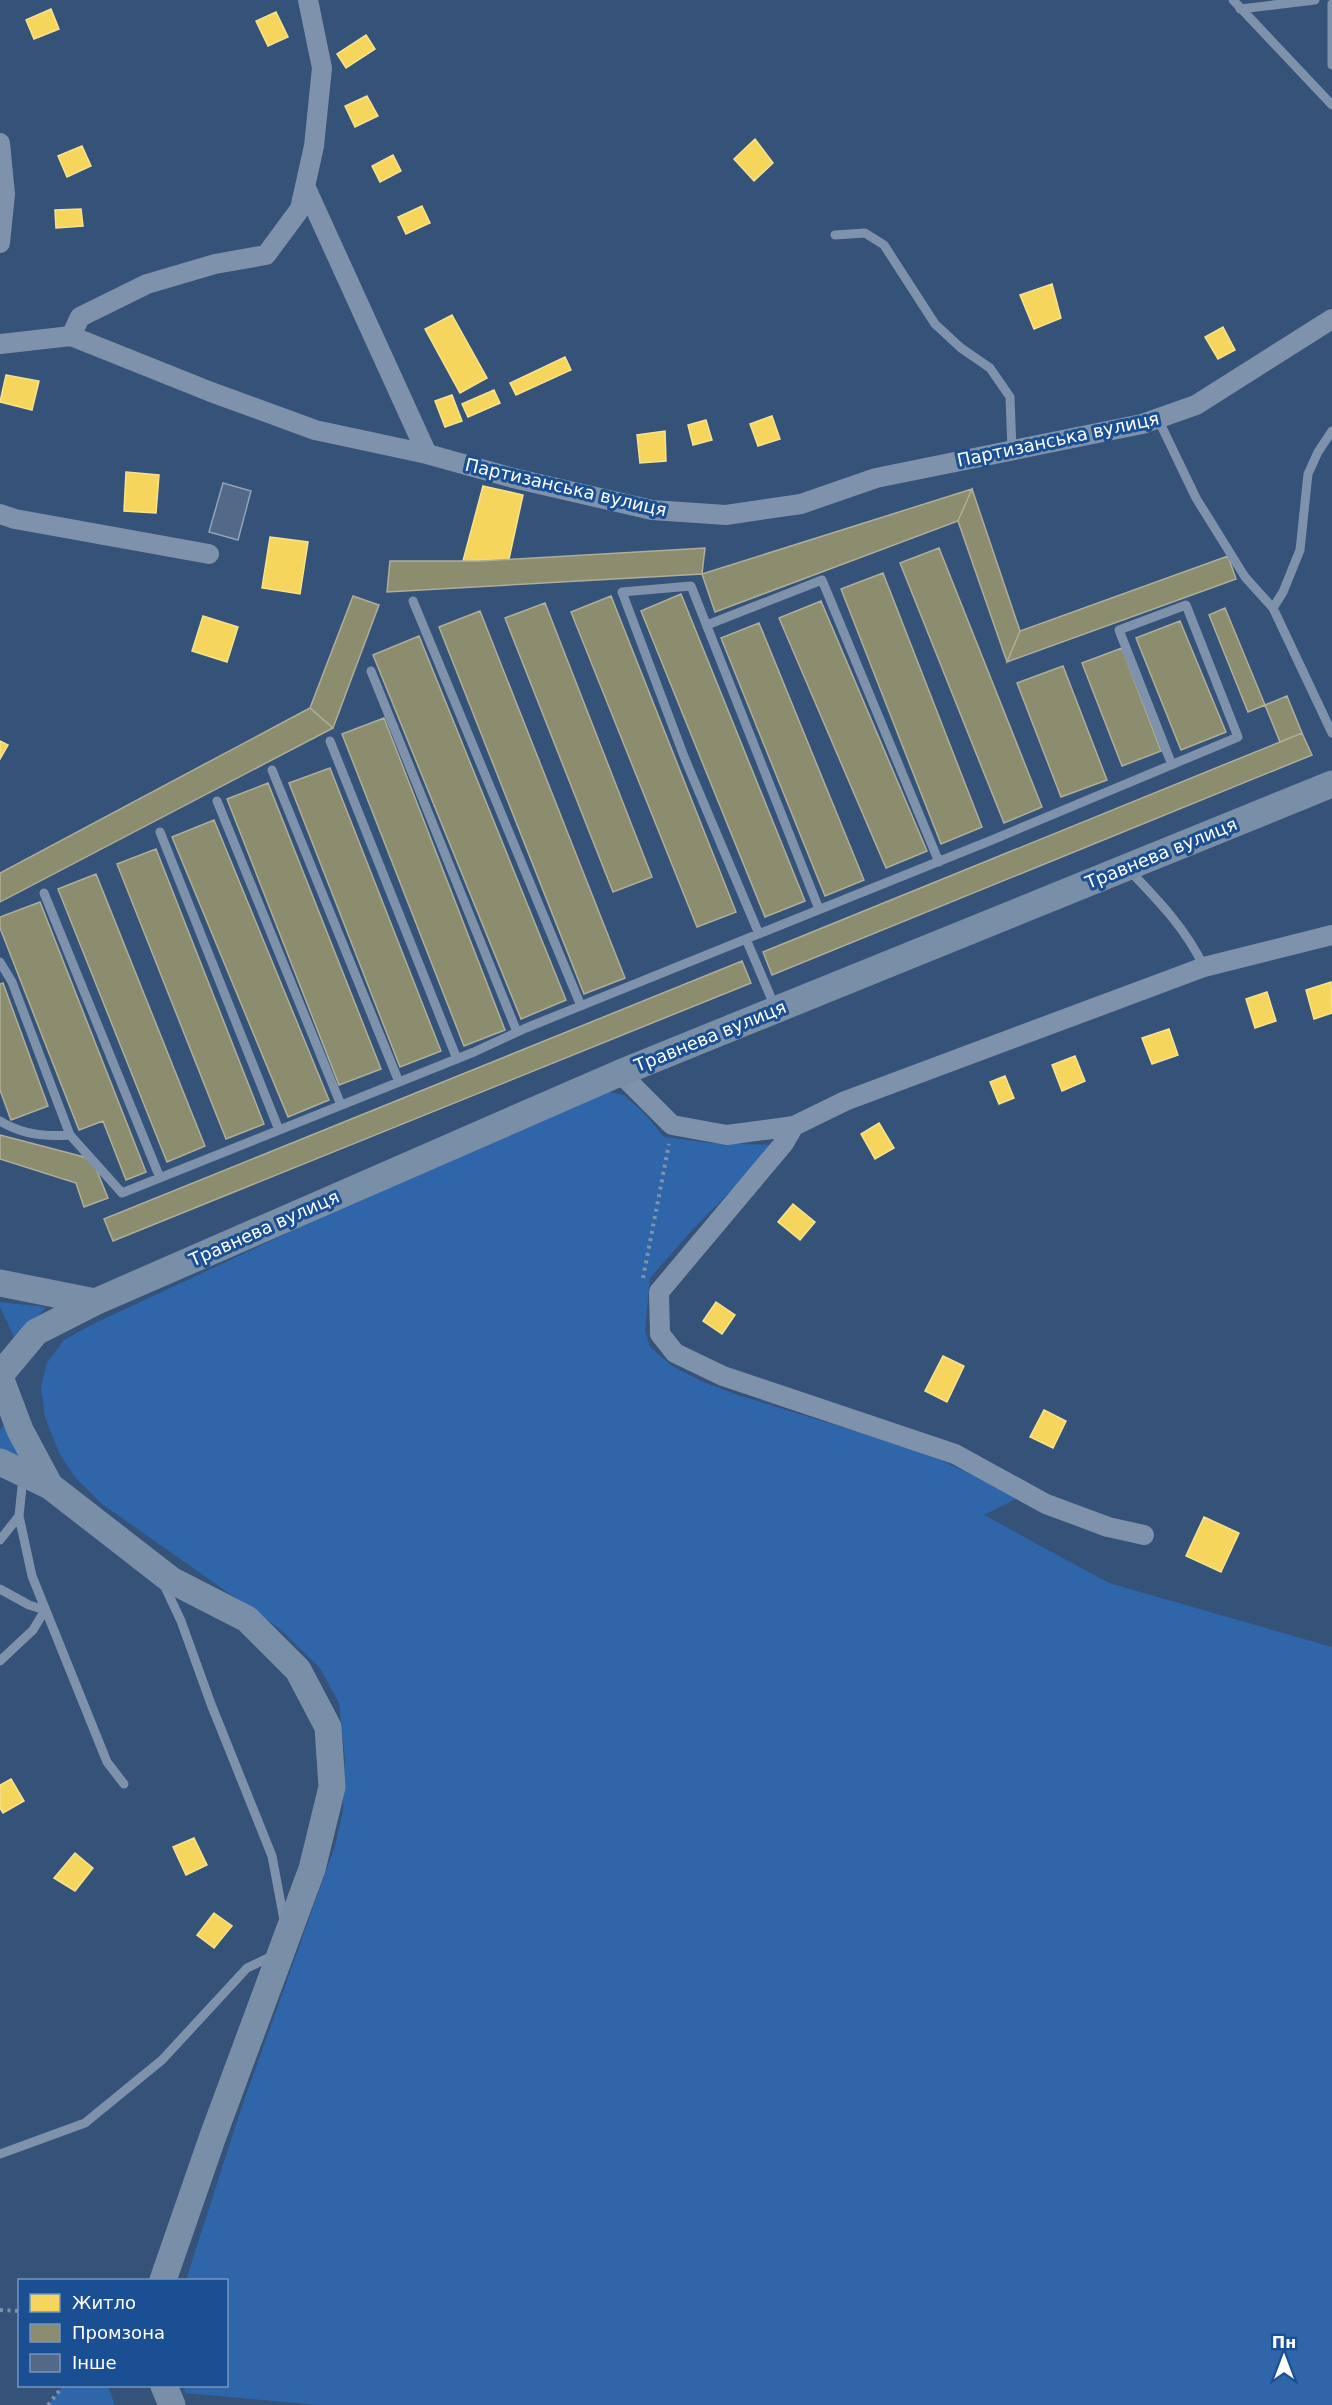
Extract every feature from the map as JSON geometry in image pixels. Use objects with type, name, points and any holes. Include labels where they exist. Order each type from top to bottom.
[{"type":"street","points":[[0,344],[71,336],[80,317],[147,284],[215,264],[266,255],[300,209],[314,146],[322,68],[308,0]]},
{"type":"street","points":[[0,143],[5,194],[0,243]]},
{"type":"street","points":[[305,186],[427,454]]},
{"type":"street","name":"Партизанська вулиця","points":[[71,336],[211,392],[315,430],[427,454],[652,510],[726,515],[801,504],[876,478],[1131,427],[1158,419],[1196,405],[1332,319]]},
{"type":"street","points":[[0,514],[15,519],[209,554]]},
{"type":"street","name":"Травнева вулиця","points":[[0,1376],[36,1332],[95,1302],[620,1073],[1332,784]]},
{"type":"street","points":[[620,1073],[672,1125],[727,1135],[794,1126],[845,1101],[1204,967],[1332,935]]},
{"type":"street","points":[[794,1126],[784,1143],[659,1292],[660,1334],[675,1353],[723,1377],[955,1454],[1046,1504],[1108,1527],[1144,1535]]},
{"type":"street","points":[[0,1283],[95,1302]]},
{"type":"street","points":[[0,1376],[20,1430],[50,1486]]},
{"type":"street","points":[[12,1467],[50,1486],[171,1580],[246,1618],[298,1670],[328,1727],[332,1787],[312,1869],[163,2279]]},
{"type":"street","points":[[165,2387],[172,2405]]},
{"type":"lane","points":[[1233,0],[1332,105]]},
{"type":"lane","points":[[1240,9],[1315,0]]},
{"type":"lane","points":[[1332,4],[1332,65]]},
{"type":"lane","points":[[835,235],[865,233],[884,245],[934,324],[961,348],[990,368],[1010,397],[1012,451]]},
{"type":"lane","points":[[1158,419],[1202,507],[1245,577],[1273,608],[1332,733]]},
{"type":"lane","points":[[1273,608],[1283,592],[1300,550],[1308,474],[1318,452],[1332,431]]},
{"type":"lane","points":[[707,625],[822,580],[939,862]]},
{"type":"lane","points":[[759,934],[685,759],[622,592],[691,586],[819,909]]},
{"type":"lane","points":[[413,601],[581,1006]]},
{"type":"lane","points":[[0,962],[12,982],[70,1135],[122,1193],[457,1059],[517,1032],[939,862],[1172,765],[1238,737],[1186,605],[1119,630],[1172,765]]},
{"type":"lane","points":[[371,671],[517,1032]]},
{"type":"lane","points":[[330,741],[457,1059]]},
{"type":"lane","points":[[272,770],[399,1082]]},
{"type":"lane","points":[[217,801],[341,1106]]},
{"type":"lane","points":[[160,832],[279,1130]]},
{"type":"lane","points":[[1125,867],[1161,903],[1192,942],[1204,967]]},
{"type":"lane","points":[[44,893],[160,1178]]},
{"type":"lane","points":[[746,939],[775,1009]]},
{"type":"lane","points":[[0,1121],[10,1128],[49,1137],[70,1135]]},
{"type":"lane","points":[[12,1467],[25,1551],[45,1610],[106,1762],[124,1784]]},
{"type":"lane","points":[[0,1540],[19,1516]]},
{"type":"lane","points":[[0,2154],[85,2123],[162,2060],[247,1968],[284,1942],[284,1923],[272,1856],[211,1704],[181,1621],[166,1589],[171,1580]]},
{"type":"lane","points":[[0,1589],[28,1605],[45,1610]]},
{"type":"lane","points":[[0,1661],[33,1630],[45,1610]]},
{"type":"path","points":[[643,1284],[644,1262],[672,1125]]},
{"type":"path","points":[[0,2310],[18,2311]]},
{"type":"path","points":[[48,2405],[62,2387]]},
{"type":"shaded area","points":[[596,1089],[624,1095],[644,1113],[664,1137],[711,1143],[776,1145],[693,1229],[650,1278],[645,1331],[650,1347],[672,1366],[701,1381],[738,1395],[923,1452],[1020,1497],[984,1515],[1109,1583],[1332,1647],[1332,2405],[318,2405],[185,2393],[184,2387],[228,2387],[228,2279],[186,2279],[239,2115],[335,1846],[343,1811],[345,1759],[339,1703],[320,1668],[280,1629],[102,1504],[75,1477],[59,1453],[45,1417],[41,1387],[47,1363],[64,1340],[91,1325]]},
{"type":"shaded area","points":[[0,1302],[46,1307],[16,1341],[0,1307]]},
{"type":"shaded area","points":[[8,1419],[20,1456],[0,1454],[0,1430]]},
{"type":"shaded area","points":[[62,2387],[108,2387],[115,2405],[48,2405]]},
{"type":"building: Житло","points":[[51,9],[59,29],[34,39],[26,20]]},
{"type":"building: Житло","points":[[276,12],[288,37],[268,46],[256,21]]},
{"type":"building: Житло","points":[[366,35],[375,49],[346,68],[337,54]]},
{"type":"building: Житло","points":[[367,96],[378,116],[355,127],[345,106]]},
{"type":"building: Житло","points":[[755,139],[773,163],[754,181],[734,159]]},
{"type":"building: Житло","points":[[82,146],[91,166],[67,177],[58,156]]},
{"type":"building: Житло","points":[[393,155],[401,171],[380,182],[372,166]]},
{"type":"building: Житло","points":[[422,206],[430,223],[406,234],[398,217]]},
{"type":"building: Житло","points":[[81,209],[83,226],[56,228],[55,210]]},
{"type":"building: Житло","points":[[1052,284],[1061,318],[1034,329],[1020,295]]},
{"type":"building: Житло","points":[[452,315],[487,378],[460,393],[425,329]]},
{"type":"building: Житло","points":[[1223,327],[1235,350],[1218,359],[1205,337]]},
{"type":"building: Житло","points":[[565,357],[571,370],[516,395],[510,383]]},
{"type":"building: Житло","points":[[6,375],[39,381],[32,410],[0,402]]},
{"type":"building: Житло","points":[[494,390],[500,403],[468,417],[462,404]]},
{"type":"building: Житло","points":[[452,395],[462,421],[445,427],[435,401]]},
{"type":"building: Житло","points":[[772,416],[780,439],[758,446],[750,424]]},
{"type":"building: Житло","points":[[706,420],[712,440],[693,445],[688,425]]},
{"type":"building: Житло","points":[[665,431],[666,461],[640,463],[637,435]]},
{"type":"building: Житло","points":[[126,472],[159,475],[156,513],[124,511]]},
{"type":"building: Житло","points":[[483,486],[523,495],[509,559],[463,561]]},
{"type":"building: Житло","points":[[270,537],[308,542],[300,594],[262,588]]},
{"type":"building: Житло","points":[[203,616],[238,627],[227,662],[192,651]]},
{"type":"building: Житло","points":[[0,741],[8,745],[0,759]]},
{"type":"building: Житло","points":[[1331,982],[1332,1013],[1314,1019],[1306,990]]},
{"type":"building: Житло","points":[[1267,992],[1276,1021],[1255,1028],[1246,999]]},
{"type":"building: Житло","points":[[1169,1029],[1178,1055],[1152,1064],[1142,1038]]},
{"type":"building: Житло","points":[[1075,1056],[1085,1081],[1062,1091],[1052,1065]]},
{"type":"building: Житло","points":[[1005,1076],[1014,1098],[999,1104],[990,1082]]},
{"type":"building: Житло","points":[[879,1123],[894,1148],[875,1159],[861,1134]]},
{"type":"building: Житло","points":[[793,1204],[815,1222],[800,1240],[778,1222]]},
{"type":"building: Житло","points":[[716,1302],[735,1315],[722,1334],[703,1321]]},
{"type":"building: Житло","points":[[943,1356],[964,1366],[947,1402],[925,1391]]},
{"type":"building: Житло","points":[[1044,1410],[1066,1421],[1053,1448],[1030,1437]]},
{"type":"building: Житло","points":[[1204,1517],[1239,1533],[1221,1572],[1186,1556]]},
{"type":"building: Житло","points":[[11,1779],[24,1801],[3,1813],[0,1808],[0,1785]]},
{"type":"building: Житло","points":[[194,1838],[207,1865],[186,1875],[173,1847]]},
{"type":"building: Житло","points":[[75,1853],[93,1868],[75,1891],[54,1878]]},
{"type":"building: Житло","points":[[214,1913],[232,1926],[214,1948],[197,1935]]},
{"type":"building: Промзона","points":[[972,489],[1020,631],[1007,662],[958,521]]},
{"type":"building: Промзона","points":[[972,489],[958,521],[715,612],[702,574]]},
{"type":"building: Промзона","points":[[705,548],[702,574],[387,592],[390,561],[480,561]]},
{"type":"building: Промзона","points":[[939,548],[1042,807],[1004,823],[900,563]]},
{"type":"building: Промзона","points":[[1228,556],[1236,579],[1007,662],[1020,631]]},
{"type":"building: Промзона","points":[[883,573],[982,827],[941,844],[841,589]]},
{"type":"building: Промзона","points":[[681,594],[805,901],[765,917],[641,611]]},
{"type":"building: Промзона","points":[[353,596],[379,605],[333,728],[310,708]]},
{"type":"building: Промзона","points":[[611,596],[736,912],[697,927],[571,612]]},
{"type":"building: Промзона","points":[[821,601],[927,851],[886,868],[779,618]]},
{"type":"building: Промзона","points":[[545,603],[652,877],[613,892],[505,618]]},
{"type":"building: Промзона","points":[[1225,608],[1265,705],[1248,712],[1209,615]]},
{"type":"building: Промзона","points":[[480,611],[625,978],[584,994],[439,627]]},
{"type":"building: Промзона","points":[[1180,621],[1226,732],[1181,750],[1136,638]]},
{"type":"building: Промзона","points":[[759,623],[864,880],[825,896],[721,638]]},
{"type":"building: Промзона","points":[[419,636],[566,1000],[521,1019],[373,655]]},
{"type":"building: Промзона","points":[[1122,648],[1161,751],[1122,766],[1082,663]]},
{"type":"building: Промзона","points":[[1063,666],[1107,780],[1061,797],[1017,683]]},
{"type":"building: Промзона","points":[[1287,696],[1302,733],[1280,742],[1265,705]]},
{"type":"building: Промзона","points":[[310,708],[333,728],[0,902],[0,873]]},
{"type":"building: Промзона","points":[[384,718],[505,1030],[464,1046],[342,734]]},
{"type":"building: Промзона","points":[[1302,733],[1312,755],[772,975],[763,952]]},
{"type":"building: Промзона","points":[[330,768],[441,1051],[400,1067],[289,783]]},
{"type":"building: Промзона","points":[[268,783],[381,1069],[339,1085],[227,799]]},
{"type":"building: Промзона","points":[[214,820],[329,1100],[288,1117],[172,837]]},
{"type":"building: Промзона","points":[[156,849],[264,1124],[226,1139],[117,864]]},
{"type":"building: Промзона","points":[[96,874],[205,1146],[167,1162],[58,889]]},
{"type":"building: Промзона","points":[[40,902],[146,1172],[126,1180],[103,1121],[79,1130],[0,928],[0,917]]},
{"type":"building: Промзона","points":[[742,961],[751,983],[113,1241],[104,1219]]},
{"type":"building: Промзона","points":[[3,983],[48,1106],[11,1120],[0,1090],[0,984]]},
{"type":"building: Промзона","points":[[0,1135],[84,1157],[95,1166],[108,1198],[84,1207],[76,1183],[0,1159]]},
{"type":"building: Інше","points":[[223,483],[251,491],[238,540],[209,532]]}]
